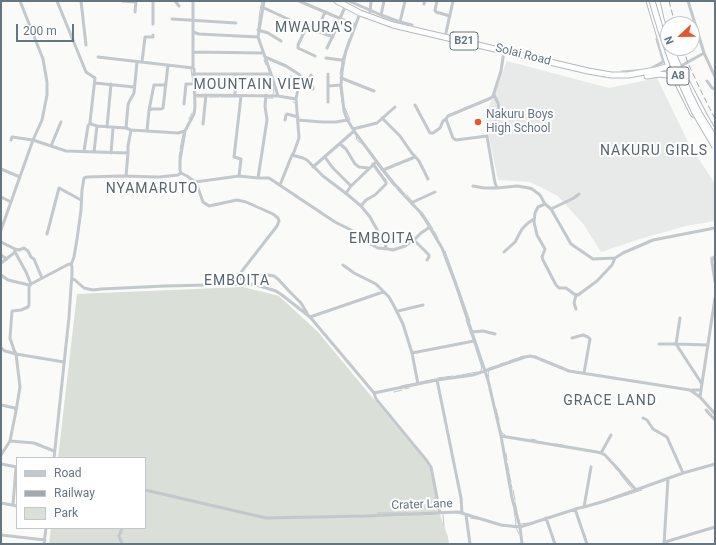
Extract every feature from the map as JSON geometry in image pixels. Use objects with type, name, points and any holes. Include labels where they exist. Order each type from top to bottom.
[{"type":"highway","name":"Solai Road","points":[[339,1],[347,2],[360,13],[370,13],[393,25],[593,72],[628,75],[656,70],[667,65]]},
{"type":"highway","points":[[649,1],[667,65],[665,70],[667,75],[671,78],[675,78]]},
{"type":"highway","name":"A8","points":[[652,1],[673,65],[694,112],[715,147]]},
{"type":"highway","points":[[658,1],[663,16]]},
{"type":"highway","points":[[658,1],[660,16]]},
{"type":"highway","name":"A8","points":[[675,56],[689,93],[715,139]]},
{"type":"highway","points":[[676,56],[704,115],[715,134]]},
{"type":"highway","points":[[667,65],[674,62],[681,67]]},
{"type":"highway","points":[[675,78],[679,76],[681,67]]},
{"type":"highway","name":"B21","points":[[593,72],[608,76],[627,78],[667,75]]},
{"type":"highway","points":[[675,78],[694,116],[715,151]]},
{"type":"street","points":[[1,230],[33,140],[42,120],[47,95],[47,82],[42,59],[20,1]]},
{"type":"street","points":[[57,1],[86,72],[95,77],[90,123],[88,126],[84,151]]},
{"type":"street","points":[[81,1],[86,45]]},
{"type":"street","points":[[122,1],[136,1],[135,12]]},
{"type":"street","points":[[153,1],[153,24]]},
{"type":"street","points":[[175,1],[179,6]]},
{"type":"street","points":[[181,173],[180,160],[185,131],[195,111],[193,74],[193,1]]},
{"type":"street","points":[[264,1],[258,37],[278,96]]},
{"type":"street","points":[[301,1],[355,25]]},
{"type":"street","points":[[370,13],[371,1]]},
{"type":"street","points":[[381,15],[384,1]]},
{"type":"street","points":[[400,22],[405,1]]},
{"type":"street","points":[[436,1],[436,12],[450,16]]},
{"type":"street","points":[[445,37],[454,1]]},
{"type":"street","points":[[688,1],[704,53],[715,75]]},
{"type":"street","points":[[327,48],[347,2],[370,13],[412,25],[411,29]]},
{"type":"street","points":[[262,7],[290,20]]},
{"type":"street","points":[[317,31],[325,12]]},
{"type":"street","points":[[360,13],[343,60],[341,86],[344,111],[347,120],[375,162],[386,182],[386,184],[375,195],[366,200],[361,206]]},
{"type":"street","points":[[172,19],[236,22]]},
{"type":"street","points":[[315,56],[298,47],[306,28],[308,27],[333,37]]},
{"type":"street","points":[[258,30],[281,41]]},
{"type":"street","points":[[193,32],[199,34],[258,37]]},
{"type":"street","points":[[142,62],[145,37],[153,37],[154,35]]},
{"type":"street","points":[[622,72],[648,70],[662,62],[663,60],[657,40]]},
{"type":"street","points":[[414,105],[430,133],[433,133],[440,128],[443,121],[448,116],[491,98],[494,95],[501,71],[504,50]]},
{"type":"street","points":[[193,52],[263,53]]},
{"type":"street","points":[[681,67],[704,53]]},
{"type":"street","points":[[98,57],[193,68]]},
{"type":"street","points":[[265,57],[286,66],[300,75],[296,99],[299,138],[280,185]]},
{"type":"street","points":[[326,58],[340,60]]},
{"type":"street","points":[[126,128],[129,102],[134,93],[137,62]]},
{"type":"street","points":[[149,110],[163,108],[168,65]]},
{"type":"street","points":[[193,74],[271,74]]},
{"type":"street","points":[[235,96],[236,74]]},
{"type":"street","points":[[328,74],[328,102]]},
{"type":"street","points":[[309,82],[311,75]]},
{"type":"street","points":[[291,77],[309,82],[312,84],[313,89]]},
{"type":"street","points":[[341,78],[374,91]]},
{"type":"street","points":[[707,81],[712,88],[715,89]]},
{"type":"street","points":[[95,83],[134,87]]},
{"type":"street","points":[[107,127],[112,84]]},
{"type":"street","points":[[184,104],[186,84],[194,84]]},
{"type":"street","points":[[147,131],[154,85],[166,85]]},
{"type":"street","points":[[328,86],[341,86]]},
{"type":"street","points":[[195,95],[266,95],[296,99]]},
{"type":"street","points":[[203,124],[206,95]]},
{"type":"street","points":[[258,178],[267,120],[265,110],[266,95]]},
{"type":"street","points":[[494,95],[498,103],[500,117]]},
{"type":"street","points":[[239,176],[241,160],[234,157],[241,96]]},
{"type":"street","points":[[313,166],[340,144],[354,130],[378,122],[395,108]]},
{"type":"street","points":[[285,120],[287,114],[298,118],[322,122],[347,120]]},
{"type":"street","points":[[495,119],[508,114]]},
{"type":"street","points":[[382,118],[400,136],[416,157],[428,179]]},
{"type":"street","points":[[446,119],[456,140],[487,136],[497,188]]},
{"type":"street","points":[[51,146],[61,122]]},
{"type":"street","points":[[90,123],[97,126],[126,128],[131,130],[178,133],[185,131]]},
{"type":"street","points":[[94,152],[97,126]]},
{"type":"street","points":[[111,152],[113,128]]},
{"type":"street","points":[[126,176],[128,146],[131,130]]},
{"type":"street","points":[[11,140],[12,138],[33,140],[66,151],[128,153]]},
{"type":"street","points":[[340,144],[346,149],[355,164],[359,167],[368,168]]},
{"type":"street","points":[[292,155],[307,160],[323,176],[361,206],[370,217],[386,248]]},
{"type":"street","points":[[325,157],[332,167],[351,186]]},
{"type":"street","points":[[383,170],[416,157]]},
{"type":"street","points":[[346,193],[375,162]]},
{"type":"street","points":[[375,162],[420,212],[442,248],[485,370],[501,436],[512,498],[520,526],[522,544]]},
{"type":"street","points":[[1,169],[20,177]]},
{"type":"street","points":[[54,457],[69,317],[72,279],[71,266],[77,239],[84,178],[126,176],[159,177],[178,175],[181,173],[195,182],[203,202],[209,206],[237,200],[246,202],[273,214],[279,221],[277,226],[242,271],[238,284]]},
{"type":"street","points":[[195,182],[239,176],[269,178],[335,222],[351,230],[378,248],[393,250],[405,246],[430,227]]},
{"type":"street","points":[[473,186],[484,188],[517,186],[529,188],[540,195],[545,204],[551,209],[572,246],[593,260],[615,258],[653,240],[715,228]]},
{"type":"street","points":[[47,234],[59,188],[81,200]]},
{"type":"street","points":[[412,204],[413,202],[435,192]]},
{"type":"street","points":[[551,209],[579,194]]},
{"type":"street","points":[[1,198],[11,202]]},
{"type":"street","points":[[545,204],[538,207],[534,219],[537,235],[545,249],[542,257],[543,260],[558,288],[566,288],[576,295]]},
{"type":"street","points":[[1,215],[5,217]]},
{"type":"street","points":[[504,252],[515,242],[522,229],[534,219]]},
{"type":"street","points":[[414,240],[429,255],[427,260]]},
{"type":"street","points":[[1,242],[15,251],[31,284]]},
{"type":"street","points":[[1,263],[15,251],[24,248],[34,259],[42,278]]},
{"type":"street","points":[[1,255],[7,259]]},
{"type":"street","points":[[715,256],[712,263],[715,282]]},
{"type":"street","points":[[576,309],[574,303],[576,295],[597,281],[612,265],[615,258]]},
{"type":"street","points":[[1,275],[8,280],[26,285],[31,284],[69,264],[71,266]]},
{"type":"street","points":[[344,265],[354,273],[376,284],[398,311],[412,353],[418,384]]},
{"type":"street","points":[[240,276],[274,276],[301,303],[309,316],[374,393],[376,399],[430,464],[440,513]]},
{"type":"street","points":[[72,279],[84,288],[93,290],[165,286],[252,284],[276,291],[309,316]]},
{"type":"street","points":[[1,455],[10,441],[20,387],[16,354],[10,338],[12,311],[21,310],[28,307],[28,287],[31,284]]},
{"type":"street","points":[[309,316],[383,292]]},
{"type":"street","points":[[700,397],[714,318],[715,298]]},
{"type":"street","points":[[398,311],[423,305]]},
{"type":"street","points":[[680,318],[676,344],[702,384]]},
{"type":"street","points":[[471,332],[483,331],[495,334]]},
{"type":"street","points":[[572,338],[583,335],[590,339],[584,373]]},
{"type":"street","points":[[412,353],[474,341]]},
{"type":"street","points":[[659,344],[708,346]]},
{"type":"street","points":[[1,348],[5,351],[16,354],[64,362]]},
{"type":"street","points":[[374,393],[437,380],[473,375],[530,356],[569,371],[690,390],[701,390]]},
{"type":"street","points":[[437,380],[470,544]]},
{"type":"street","points":[[690,390],[700,397],[715,414]]},
{"type":"street","points":[[1,405],[15,408],[16,411]]},
{"type":"street","points":[[706,410],[715,420]]},
{"type":"street","points":[[643,418],[647,420],[653,429],[667,437],[683,473]]},
{"type":"street","points":[[601,453],[611,435]]},
{"type":"street","points":[[501,436],[601,453],[605,455],[636,490]]},
{"type":"street","points":[[10,441],[34,443],[54,451]]},
{"type":"street","points":[[1,464],[16,467]]},
{"type":"street","name":"Crater Lane","points":[[146,490],[266,518],[458,512],[501,525],[520,526],[584,507],[683,473],[715,464]]},
{"type":"street","points":[[584,507],[591,468]]},
{"type":"street","points":[[668,479],[664,543],[715,527]]},
{"type":"street","points":[[1,503],[15,506],[16,486]]},
{"type":"street","points":[[575,509],[587,544]]},
{"type":"street","points":[[546,518],[555,544]]},
{"type":"street","points":[[1,534],[44,542],[46,529]]},
{"type":"street","points":[[122,529],[119,536],[122,544]]},
{"type":"shaded area","points":[[507,61],[609,88],[657,78],[688,142],[715,184],[715,221],[686,226],[601,252],[584,225],[558,196],[530,182],[498,180],[485,117]]},
{"type":"green space","points":[[243,287],[279,296],[318,332],[430,467],[439,512],[449,544],[49,544],[51,529],[146,529],[146,457],[58,457],[77,294]]},
{"type":"waterway","points":[[258,29],[262,1]]},
{"type":"waterway","points":[[345,51],[349,39]]},
{"type":"waterway","points":[[343,71],[346,55]]},
{"type":"waterway","points":[[264,60],[266,65]]},
{"type":"waterway","points":[[340,74],[341,68]]},
{"type":"waterway","points":[[191,69],[193,83]]},
{"type":"waterway","points":[[268,76],[271,81],[274,92],[273,94]]},
{"type":"waterway","points":[[340,87],[342,102]]},
{"type":"waterway","points":[[197,97],[205,97]]},
{"type":"waterway","points":[[209,97],[219,97]]},
{"type":"waterway","points":[[221,97],[240,97]]},
{"type":"waterway","points":[[267,98],[273,98]]},
{"type":"waterway","points":[[345,108],[350,120]]},
{"type":"waterway","points":[[189,119],[192,113]]},
{"type":"waterway","points":[[180,149],[183,134]]},
{"type":"waterway","points":[[356,136],[357,140],[362,144]]},
{"type":"waterway","points":[[179,157],[180,152]]},
{"type":"waterway","points":[[376,163],[394,186]]},
{"type":"waterway","points":[[398,186],[405,194]]},
{"type":"waterway","points":[[407,195],[412,201]]},
{"type":"waterway","points":[[422,212],[433,229]]},
{"type":"waterway","points":[[434,231],[438,238]]},
{"type":"waterway","points":[[445,251],[457,284]]},
{"type":"waterway","points":[[458,287],[470,321]]},
{"type":"waterway","points":[[466,320],[473,340]]},
{"type":"waterway","points":[[474,343],[482,368],[481,370]]},
{"type":"waterway","points":[[509,361],[524,356]]},
{"type":"waterway","points":[[500,364],[507,362]]},
{"type":"waterway","points":[[489,368],[495,366]]},
{"type":"waterway","points":[[489,371],[489,377]]},
{"type":"waterway","points":[[456,376],[477,372]]},
{"type":"waterway","points":[[437,378],[453,376]]},
{"type":"waterway","points":[[420,382],[435,379]]},
{"type":"waterway","points":[[401,386],[416,383]]},
{"type":"waterway","points":[[405,389],[409,388]]},
{"type":"waterway","points":[[394,392],[402,390]]},
{"type":"waterway","points":[[496,409],[499,420]]},
{"type":"waterway","points":[[501,431],[505,435]]},
{"type":"waterway","points":[[531,439],[536,440]]},
{"type":"waterway","points":[[556,444],[563,445]]},
{"type":"waterway","points":[[506,453],[507,460]]},
{"type":"waterway","points":[[507,463],[509,471]]},
{"type":"waterway","points":[[615,468],[618,471]]},
{"type":"waterway","points":[[509,473],[511,482]]},
{"type":"waterway","points":[[620,474],[632,489]]},
{"type":"waterway","points":[[511,484],[512,488]]},
{"type":"waterway","points":[[513,490],[515,500]]},
{"type":"waterway","points":[[611,500],[642,490]]},
{"type":"waterway","points":[[515,502],[517,511]]},
{"type":"waterway","points":[[514,510],[515,526]]},
{"type":"waterway","points":[[378,513],[408,513]]},
{"type":"waterway","points":[[416,515],[436,514]]},
{"type":"waterway","points":[[443,515],[444,526]]},
{"type":"waterway","points":[[470,518],[477,519]]},
{"type":"waterway","points":[[521,524],[528,523]]},
{"type":"waterway","points":[[516,528],[519,534]]},
{"type":"railway","points":[[669,1],[673,16]]},
{"type":"railway","points":[[686,56],[715,119]]},
{"type":"place","name":"Nakuru Boys High School","points":[[478,122]]},
{"type":"district","name":"MWAURA'S","points":[[314,28]]},
{"type":"district","name":"MOUNTAIN VIEW","points":[[254,85]]},
{"type":"district","name":"NAKURU GIRLS","points":[[654,151]]},
{"type":"district","name":"NYAMARUTO","points":[[152,189]]},
{"type":"district","name":"EMBOITA","points":[[382,239]]},
{"type":"district","name":"EMBOITA","points":[[237,281]]},
{"type":"district","name":"GRACE LAND","points":[[610,401]]}]
